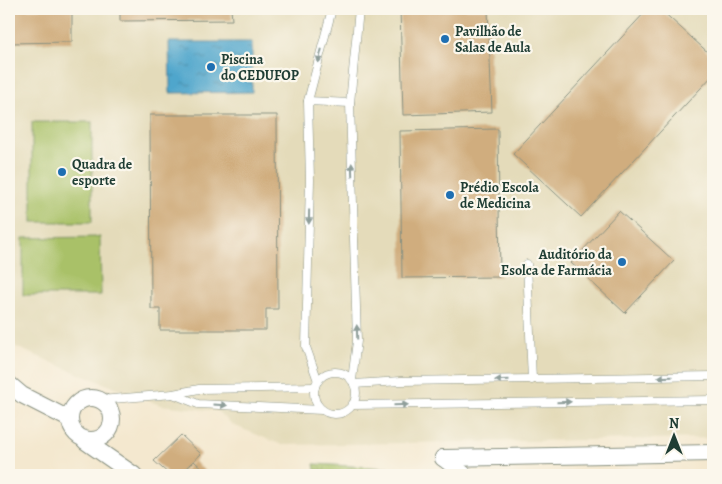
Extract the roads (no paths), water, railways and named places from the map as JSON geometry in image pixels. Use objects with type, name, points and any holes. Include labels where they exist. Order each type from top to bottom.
[{"type":"street","points":[[9,384],[15,400],[69,419]]},
{"type":"street","points":[[85,441],[100,440],[110,430],[112,423],[110,409],[100,400],[93,398],[80,400],[70,411],[69,419],[78,438],[134,475]]},
{"type":"street","points":[[465,475],[443,458],[713,453]]},
{"type":"lane","points":[[322,410],[315,400],[316,384],[306,346],[310,180],[308,101],[332,9]]},
{"type":"lane","points":[[173,394],[198,404],[322,410],[328,413],[342,413],[352,405],[356,395],[353,382],[357,341],[350,103],[359,9]]},
{"type":"lane","points":[[308,101],[350,103]]},
{"type":"lane","points":[[527,264],[532,380]]},
{"type":"lane","points":[[100,400],[173,394],[199,389],[316,384],[326,374],[332,372],[344,374],[353,382],[713,376]]},
{"type":"lane","points":[[352,405],[713,400]]},
{"type":"water","name":"Piscina do CEDUFOP","points":[[169,42],[252,42],[252,92],[170,93]]},
{"type":"place","name":"Pavilhão de Salas de Aula","points":[[445,39]]},
{"type":"place","name":"Piscina do CEDUFOP","points":[[211,67]]},
{"type":"place","name":"Quadra de esporte","points":[[62,172]]},
{"type":"place","name":"Prédio Escola de Medicina","points":[[450,195]]},
{"type":"place","name":"Auditório da Esolca de Farmácia","points":[[622,262]]}]
